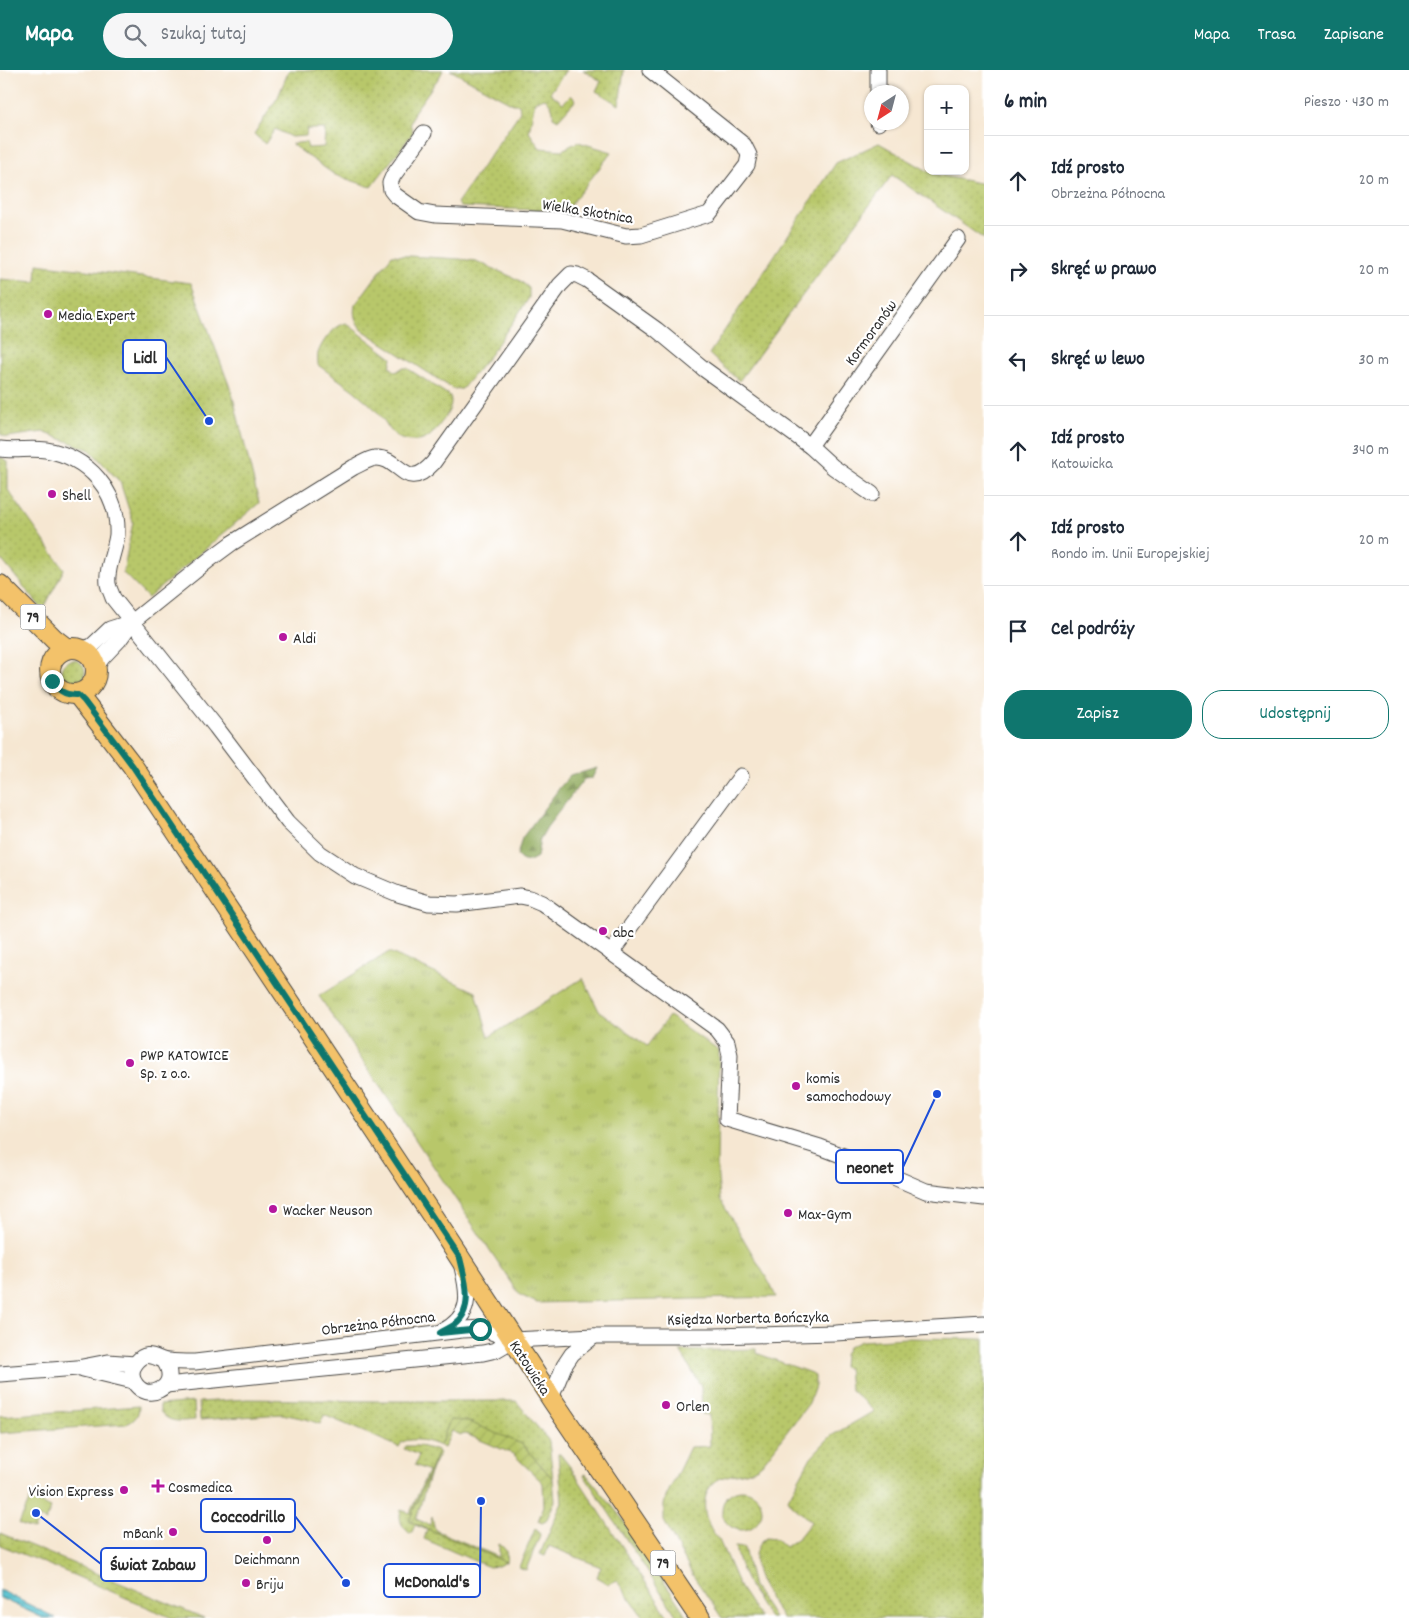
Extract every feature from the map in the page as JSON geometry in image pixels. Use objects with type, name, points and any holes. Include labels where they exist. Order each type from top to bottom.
[{"type":"main road","name":"79","points":[[0,585],[54,639],[92,657],[89,682],[64,693],[55,686],[50,674],[52,662],[0,591]]},
{"type":"main road","points":[[52,662],[58,653],[74,649]]},
{"type":"main road","name":"Katowicka","points":[[89,682],[115,722],[132,765],[513,1340],[700,1618]]},
{"type":"street","name":"Wielka Skotnica","points":[[424,133],[390,183],[391,190],[395,195],[419,212],[435,215],[562,220],[626,236],[640,235],[709,214],[747,165],[748,155],[744,145],[650,70]]},
{"type":"street","points":[[878,70],[878,85]]},
{"type":"street","name":"Kormoranów","points":[[810,446],[958,239]]},
{"type":"street","points":[[89,682],[102,658],[120,640],[132,622],[232,543],[367,460],[381,458],[410,475],[418,475],[424,472],[433,463],[560,285],[571,274],[577,274],[587,280],[657,330],[704,369],[810,446],[833,467],[872,494]]},
{"type":"street","points":[[0,449],[44,450],[64,454],[82,463],[96,475],[112,502],[116,518],[116,535],[108,584],[113,598],[288,822],[320,853],[355,876],[398,894],[429,903],[457,904],[520,896],[542,903],[717,1029],[727,1042],[730,1055],[727,1119],[820,1147],[926,1191],[984,1198]]},
{"type":"street","points":[[74,649],[92,646],[110,630],[132,622]]},
{"type":"street","points":[[611,953],[741,776]]},
{"type":"street","points":[[440,1333],[455,1324],[466,1309],[468,1300],[460,1258]]},
{"type":"street","name":"Księdza Norberta Bończyka","points":[[513,1340],[594,1336],[835,1333],[984,1324]]},
{"type":"street","name":"Obrzeżna Północna","points":[[0,1374],[77,1368],[108,1362],[135,1364],[141,1358],[148,1356],[157,1356],[164,1361],[195,1362],[483,1329],[513,1340]]},
{"type":"street","points":[[552,1398],[564,1366],[572,1354],[594,1336]]},
{"type":"street","name":"Obrzeżna Północna","points":[[77,1368],[133,1381],[138,1388],[154,1393],[166,1385],[483,1353],[496,1350],[513,1340]]},
{"type":"street","points":[[164,1361],[170,1372],[166,1385]]},
{"type":"street","points":[[133,1381],[135,1364]]},
{"type":"green space","points":[[289,70],[443,70],[414,112],[410,123],[413,133],[371,187],[335,175],[291,144],[306,142],[308,148],[324,147],[325,129],[307,129],[306,136],[291,137],[275,129],[265,144],[254,134],[278,97]]},
{"type":"green space","points":[[450,70],[566,70],[550,93],[563,103],[571,95],[576,100],[558,120],[553,117],[552,107],[545,98],[535,101],[529,132],[540,148],[562,150],[578,142],[612,152],[567,209],[562,211],[460,207],[457,203],[520,112],[519,104],[513,104]]},
{"type":"green space","points":[[583,70],[624,70],[619,105],[596,91],[601,81]]},
{"type":"green space","points":[[879,143],[924,169],[924,175],[938,175],[984,184],[984,239],[892,175],[739,381],[709,354],[836,163]]},
{"type":"green space","points":[[392,255],[476,261],[519,280],[529,288],[529,298],[490,355],[462,389],[453,389],[361,329],[357,323],[354,315],[355,305]]},
{"type":"green space","points":[[37,264],[191,283],[232,393],[259,503],[148,598],[123,573],[133,522],[120,482],[90,450],[43,432],[7,437],[0,434],[0,279],[36,282]]},
{"type":"green space","points":[[346,323],[392,358],[390,367],[396,372],[402,368],[407,368],[450,396],[451,404],[448,412],[430,436],[413,441],[400,439],[369,403],[318,365],[318,353],[325,339],[337,327]]},
{"type":"green space","points":[[0,457],[8,461],[8,490],[64,569],[43,610],[0,558]]},
{"type":"green space","points":[[73,660],[81,664],[85,672],[81,680],[73,684],[65,680],[61,672],[65,664]]},
{"type":"green space","points":[[597,768],[592,778],[584,779],[547,827],[540,839],[537,857],[527,861],[520,859],[517,856],[522,838],[561,786],[570,776]]},
{"type":"green space","points":[[389,952],[476,992],[489,1037],[583,978],[599,1011],[647,1046],[669,1016],[719,1051],[717,1167],[720,1199],[776,1297],[537,1303],[520,1295],[319,996]]},
{"type":"green space","points":[[906,1338],[984,1339],[984,1618],[782,1618],[759,1578],[755,1555],[758,1546],[766,1538],[776,1539],[785,1547],[799,1537],[811,1522],[788,1499],[811,1457],[831,1436],[874,1411],[850,1389],[848,1368],[843,1367],[844,1355],[848,1347],[861,1341]]},
{"type":"green space","points":[[756,1349],[756,1353],[811,1373],[815,1376],[815,1386],[809,1403],[762,1464],[747,1472],[721,1478],[713,1483],[708,1490],[705,1508],[709,1525],[719,1540],[740,1588],[760,1618],[722,1618],[692,1574],[664,1521],[666,1497],[690,1447],[710,1446],[709,1415],[702,1414],[701,1386],[680,1351]]},
{"type":"green space","points":[[248,1399],[516,1401],[549,1441],[553,1479],[522,1444],[450,1420],[440,1446],[426,1441],[411,1440],[402,1442],[399,1447],[324,1415],[320,1424],[282,1414],[200,1420],[199,1402]]},
{"type":"green space","points":[[194,1402],[195,1420],[171,1420],[160,1411],[160,1405]]},
{"type":"green space","points":[[139,1406],[136,1417],[126,1424],[0,1433],[0,1416]]},
{"type":"green space","points":[[450,1420],[467,1421],[522,1444],[553,1479],[555,1501],[546,1521],[542,1523],[538,1521],[544,1506],[543,1483],[513,1454],[466,1434],[461,1435],[452,1431],[444,1448],[440,1446]]},
{"type":"green space","points":[[406,1446],[420,1446],[438,1451],[409,1521],[506,1562],[498,1566],[489,1567],[424,1539],[427,1530],[415,1525],[411,1534],[405,1529],[400,1520],[401,1510],[410,1513],[428,1471],[415,1465],[419,1455],[404,1449]]},
{"type":"green space","points":[[438,1451],[440,1453],[429,1477],[416,1519],[430,1525],[432,1517],[435,1530],[499,1557],[499,1544],[506,1552],[506,1562],[409,1521]]},
{"type":"green space","points":[[558,1454],[571,1468],[669,1618],[644,1618],[616,1580],[608,1585],[597,1577],[601,1567],[549,1546],[545,1556],[540,1554],[562,1502]]},
{"type":"green space","points":[[586,1474],[621,1517],[688,1618],[678,1618],[584,1475]]},
{"type":"green space","points":[[738,1490],[746,1490],[753,1493],[759,1499],[762,1510],[759,1521],[753,1527],[746,1530],[738,1530],[731,1527],[725,1521],[722,1514],[722,1506],[725,1499],[731,1493]]},
{"type":"green space","points":[[30,1499],[51,1508],[46,1521],[39,1518],[34,1530],[19,1524]]},
{"type":"green space","points":[[535,1529],[540,1535],[526,1570],[519,1567]]},
{"type":"green space","points":[[0,1533],[204,1618],[172,1618],[0,1545]]},
{"type":"green space","points":[[735,1547],[744,1548],[753,1587],[774,1618],[769,1618],[748,1584],[740,1566]]},
{"type":"water","points":[[0,1590],[56,1618],[43,1618],[0,1598]]},
{"type":"place","name":"Media Expert","points":[[48,314]]},
{"type":"place","name":"Lidl","points":[[209,421]]},
{"type":"place","name":"Shell","points":[[52,494]]},
{"type":"place","name":"Aldi","points":[[283,637]]},
{"type":"place","name":"abc","points":[[603,931]]},
{"type":"place","name":"PWP KATOWICE Sp. z o.o.","points":[[130,1063]]},
{"type":"place","name":"komis samochodowy","points":[[796,1086]]},
{"type":"place","name":"neonet","points":[[937,1094]]},
{"type":"place","name":"Wacker Neuson","points":[[273,1209]]},
{"type":"place","name":"Max-Gym","points":[[788,1213]]},
{"type":"place","name":"Orlen","points":[[666,1405]]},
{"type":"place","name":"Cosmedica","points":[[158,1486]]},
{"type":"place","name":"Vision Express","points":[[124,1490]]},
{"type":"place","name":"McDonald's","points":[[481,1501]]},
{"type":"place","name":"Świat Zabaw","points":[[36,1513]]},
{"type":"place","name":"mBank","points":[[173,1532]]},
{"type":"place","name":"Deichmann","points":[[267,1540]]},
{"type":"place","name":"Briju","points":[[246,1583]]},
{"type":"place","name":"Coccodrillo","points":[[346,1583]]},
{"type":"route","points":[[52,681],[60,692],[78,695],[84,701],[132,765],[460,1258],[468,1300],[466,1309],[455,1324],[440,1333],[480,1329]]}]
